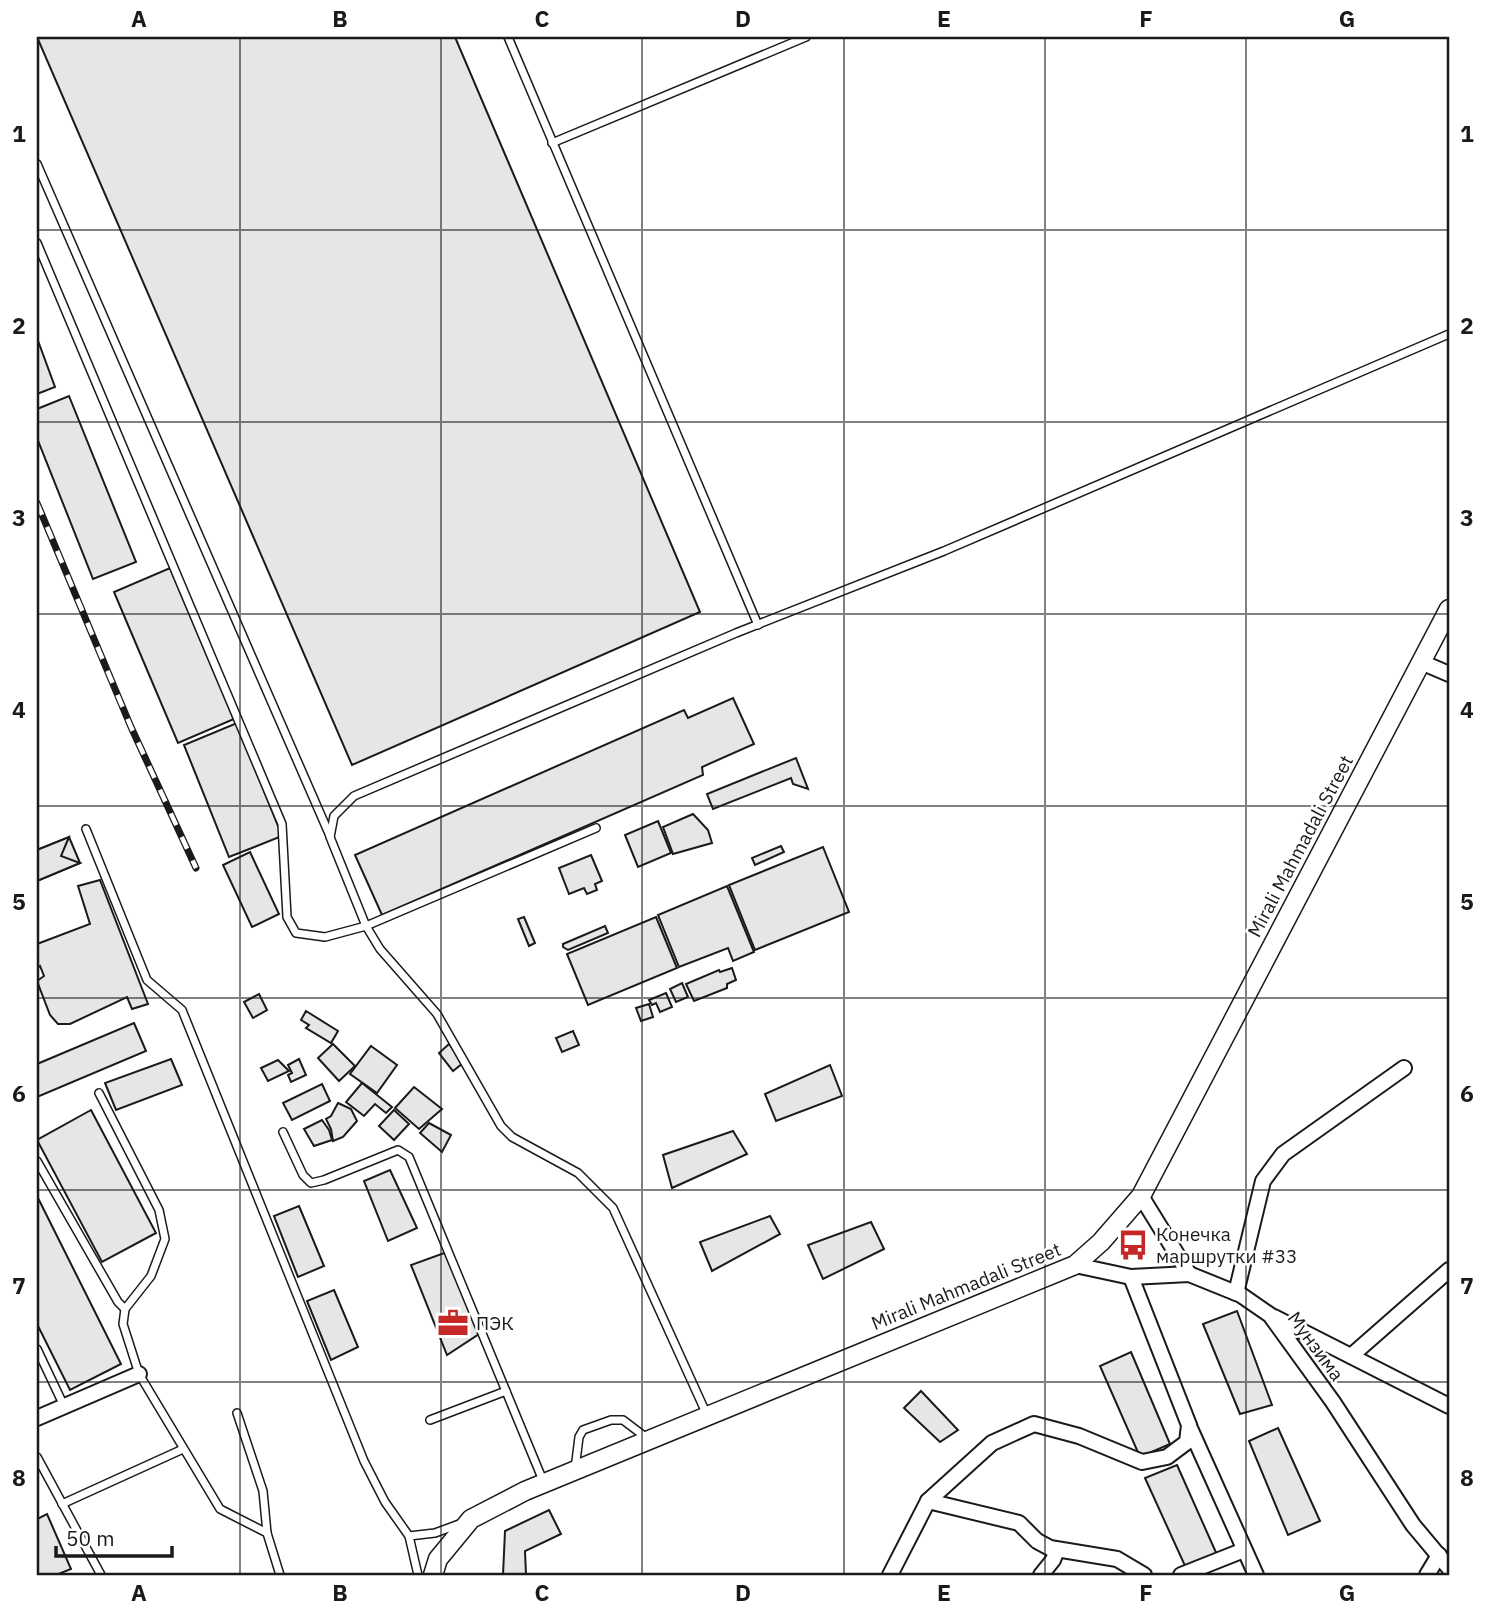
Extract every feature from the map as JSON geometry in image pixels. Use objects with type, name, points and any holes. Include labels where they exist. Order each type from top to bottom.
[{"type":"street","name":"Mirali Mahmadali Street","points":[[433,1575],[438,1559],[471,1519],[544,1483],[1075,1265],[1101,1242],[1140,1196],[1449,608]]},
{"type":"street","points":[[1421,662],[1449,674]]},
{"type":"street","points":[[1236,1293],[1263,1181],[1283,1154],[1404,1068]]},
{"type":"street","points":[[1140,1196],[1189,1274]]},
{"type":"street","name":"Мунзима","points":[[1075,1265],[1131,1277],[1189,1274],[1236,1293],[1270,1315],[1333,1402],[1413,1525],[1449,1568]]},
{"type":"street","points":[[1351,1356],[1449,1269]]},
{"type":"street","points":[[1131,1277],[1189,1425],[1256,1575]]},
{"type":"street","points":[[1270,1315],[1448,1401]]},
{"type":"street","points":[[37,1418],[139,1374]]},
{"type":"street","points":[[890,1575],[928,1501],[992,1443],[1034,1424],[1079,1436],[1142,1461],[1167,1457],[1187,1442],[1189,1425]]},
{"type":"street","points":[[928,1501],[1019,1523],[1037,1541],[1057,1550],[1117,1559],[1144,1575]]},
{"type":"street","points":[[1041,1575],[1057,1550]]},
{"type":"street","points":[[1181,1575],[1244,1550]]},
{"type":"street","points":[[1427,1575],[1439,1555]]},
{"type":"lane","points":[[508,37],[758,625]]},
{"type":"lane","points":[[552,143],[806,37]]},
{"type":"lane","points":[[37,164],[330,837],[366,926],[380,949],[437,1014],[500,1126],[512,1138],[578,1173],[613,1208],[707,1416]]},
{"type":"lane","points":[[37,243],[282,824],[287,917],[296,933],[325,937],[366,926],[596,828]]},
{"type":"lane","points":[[330,837],[334,816],[354,796],[758,625],[944,551],[1449,334]]},
{"type":"lane","points":[[86,829],[147,979],[182,1010],[364,1461],[385,1502],[409,1536],[418,1575]]},
{"type":"lane","points":[[99,1093],[159,1210],[165,1239],[151,1276],[125,1309],[122,1324],[139,1374],[220,1509],[267,1533]]},
{"type":"lane","points":[[283,1132],[303,1175],[311,1183],[398,1150],[409,1157],[544,1483]]},
{"type":"lane","points":[[37,1161],[118,1302],[125,1309]]},
{"type":"lane","points":[[37,1351],[64,1406]]},
{"type":"lane","points":[[430,1420],[506,1391]]},
{"type":"lane","points":[[237,1413],[263,1491],[267,1533],[280,1575]]},
{"type":"lane","points":[[575,1470],[579,1437],[583,1430],[611,1420],[624,1420],[649,1440]]},
{"type":"lane","points":[[62,1504],[183,1449]]},
{"type":"lane","points":[[37,1457],[101,1575]]},
{"type":"lane","points":[[409,1536],[435,1534],[471,1519]]},
{"type":"building","points":[[37,37],[455,37],[700,612],[352,765]]},
{"type":"building","points":[[37,338],[55,387],[37,394]]},
{"type":"building","points":[[69,396],[136,562],[93,579],[37,438],[37,409]]},
{"type":"building","points":[[170,568],[234,719],[178,743],[114,592]]},
{"type":"building","points":[[733,698],[754,744],[702,767],[703,775],[382,915],[355,855],[684,710],[688,718]]},
{"type":"building","points":[[237,723],[282,836],[229,857],[184,745]]},
{"type":"building","points":[[796,758],[808,789],[793,784],[791,778],[713,809],[707,794]]},
{"type":"building","points":[[693,814],[708,830],[712,843],[673,854],[663,827]]},
{"type":"building","points":[[658,821],[671,853],[638,867],[625,835]]},
{"type":"building","points":[[69,837],[80,863],[37,881],[37,850]]},
{"type":"building","points":[[69,837],[61,856],[80,863],[37,881],[37,850]]},
{"type":"building","points":[[781,846],[784,852],[755,865],[752,858]]},
{"type":"building","points":[[823,847],[849,912],[755,950],[729,885]]},
{"type":"building","points":[[250,852],[279,914],[252,927],[223,865]]},
{"type":"building","points":[[591,855],[602,881],[595,884],[597,890],[587,894],[584,888],[569,894],[559,868]]},
{"type":"building","points":[[100,880],[148,1004],[132,1009],[127,997],[70,1024],[58,1024],[50,1015],[37,981],[44,976],[40,966],[37,968],[37,944],[90,924],[78,886]]},
{"type":"building","points":[[727,886],[754,952],[733,961],[728,948],[679,967],[658,915]]},
{"type":"building","points":[[524,917],[535,943],[529,946],[518,919]]},
{"type":"building","points":[[656,917],[677,968],[588,1005],[567,954]]},
{"type":"building","points":[[605,926],[608,933],[568,950],[563,947],[563,944]]},
{"type":"building","points":[[732,968],[736,980],[727,984],[727,988],[694,1001],[686,984],[719,970],[720,972]]},
{"type":"building","points":[[682,983],[688,997],[676,1002],[670,989]]},
{"type":"building","points":[[666,993],[672,1007],[660,1012],[656,1003],[652,1005],[649,1000]]},
{"type":"building","points":[[259,994],[267,1010],[253,1018],[244,1002]]},
{"type":"building","points":[[649,1004],[653,1017],[641,1021],[636,1008]]},
{"type":"building","points":[[306,1011],[338,1031],[331,1043],[306,1028],[309,1025],[301,1020]]},
{"type":"building","points":[[134,1023],[146,1051],[37,1097],[37,1064]]},
{"type":"building","points":[[573,1031],[579,1045],[562,1052],[556,1038]]},
{"type":"building","points":[[333,1044],[355,1066],[339,1081],[318,1058]]},
{"type":"building","points":[[449,1044],[463,1063],[453,1071],[439,1053]]},
{"type":"building","points":[[371,1046],[397,1065],[377,1093],[350,1074]]},
{"type":"building","points":[[171,1059],[182,1085],[116,1110],[105,1083]]},
{"type":"building","points":[[299,1059],[306,1075],[291,1082],[288,1075],[292,1073],[288,1065]]},
{"type":"building","points":[[278,1060],[289,1071],[268,1081],[261,1068]]},
{"type":"building","points":[[830,1065],[842,1096],[776,1121],[765,1094]]},
{"type":"building","points":[[362,1083],[392,1107],[386,1113],[375,1104],[364,1116],[346,1102]]},
{"type":"building","points":[[322,1084],[330,1101],[292,1120],[283,1103]]},
{"type":"building","points":[[414,1087],[442,1109],[419,1129],[395,1108]]},
{"type":"building","points":[[338,1103],[351,1109],[357,1121],[343,1137],[333,1141],[326,1119],[331,1116]]},
{"type":"building","points":[[91,1110],[156,1233],[102,1262],[37,1140]]},
{"type":"building","points":[[394,1110],[409,1124],[394,1140],[379,1126]]},
{"type":"building","points":[[322,1120],[332,1140],[314,1146],[304,1129]]},
{"type":"building","points":[[429,1123],[451,1135],[442,1152],[420,1133]]},
{"type":"building","points":[[733,1131],[747,1154],[672,1188],[663,1155]]},
{"type":"building","points":[[390,1170],[417,1228],[388,1241],[364,1181]]},
{"type":"building","points":[[37,1196],[121,1364],[70,1390],[37,1324]]},
{"type":"building","points":[[299,1206],[324,1266],[298,1277],[274,1216]]},
{"type":"building","points":[[770,1216],[780,1234],[712,1271],[700,1242]]},
{"type":"building","points":[[871,1222],[884,1249],[823,1279],[808,1245]]},
{"type":"building","points":[[447,1252],[479,1334],[447,1355],[411,1265]]},
{"type":"building","points":[[334,1290],[358,1347],[331,1360],[307,1301]]},
{"type":"building","points":[[1237,1311],[1272,1405],[1240,1414],[1203,1324]]},
{"type":"building","points":[[1131,1352],[1170,1444],[1140,1457],[1100,1366]]},
{"type":"building","points":[[921,1391],[958,1430],[940,1442],[904,1408]]},
{"type":"building","points":[[1278,1428],[1320,1521],[1288,1535],[1249,1441]]},
{"type":"building","points":[[1177,1465],[1218,1557],[1186,1568],[1145,1478]]},
{"type":"building","points":[[549,1510],[561,1534],[525,1551],[526,1575],[503,1575],[505,1531]]},
{"type":"building","points":[[47,1514],[71,1569],[56,1575],[37,1575],[37,1519]]},
{"type":"railway","points":[[37,503],[131,727],[196,868]]},
{"type":"place","name":"Конечка маршрутки #33","points":[[1133,1245]]},
{"type":"place","name":"ПЭК","points":[[453,1323]]}]
